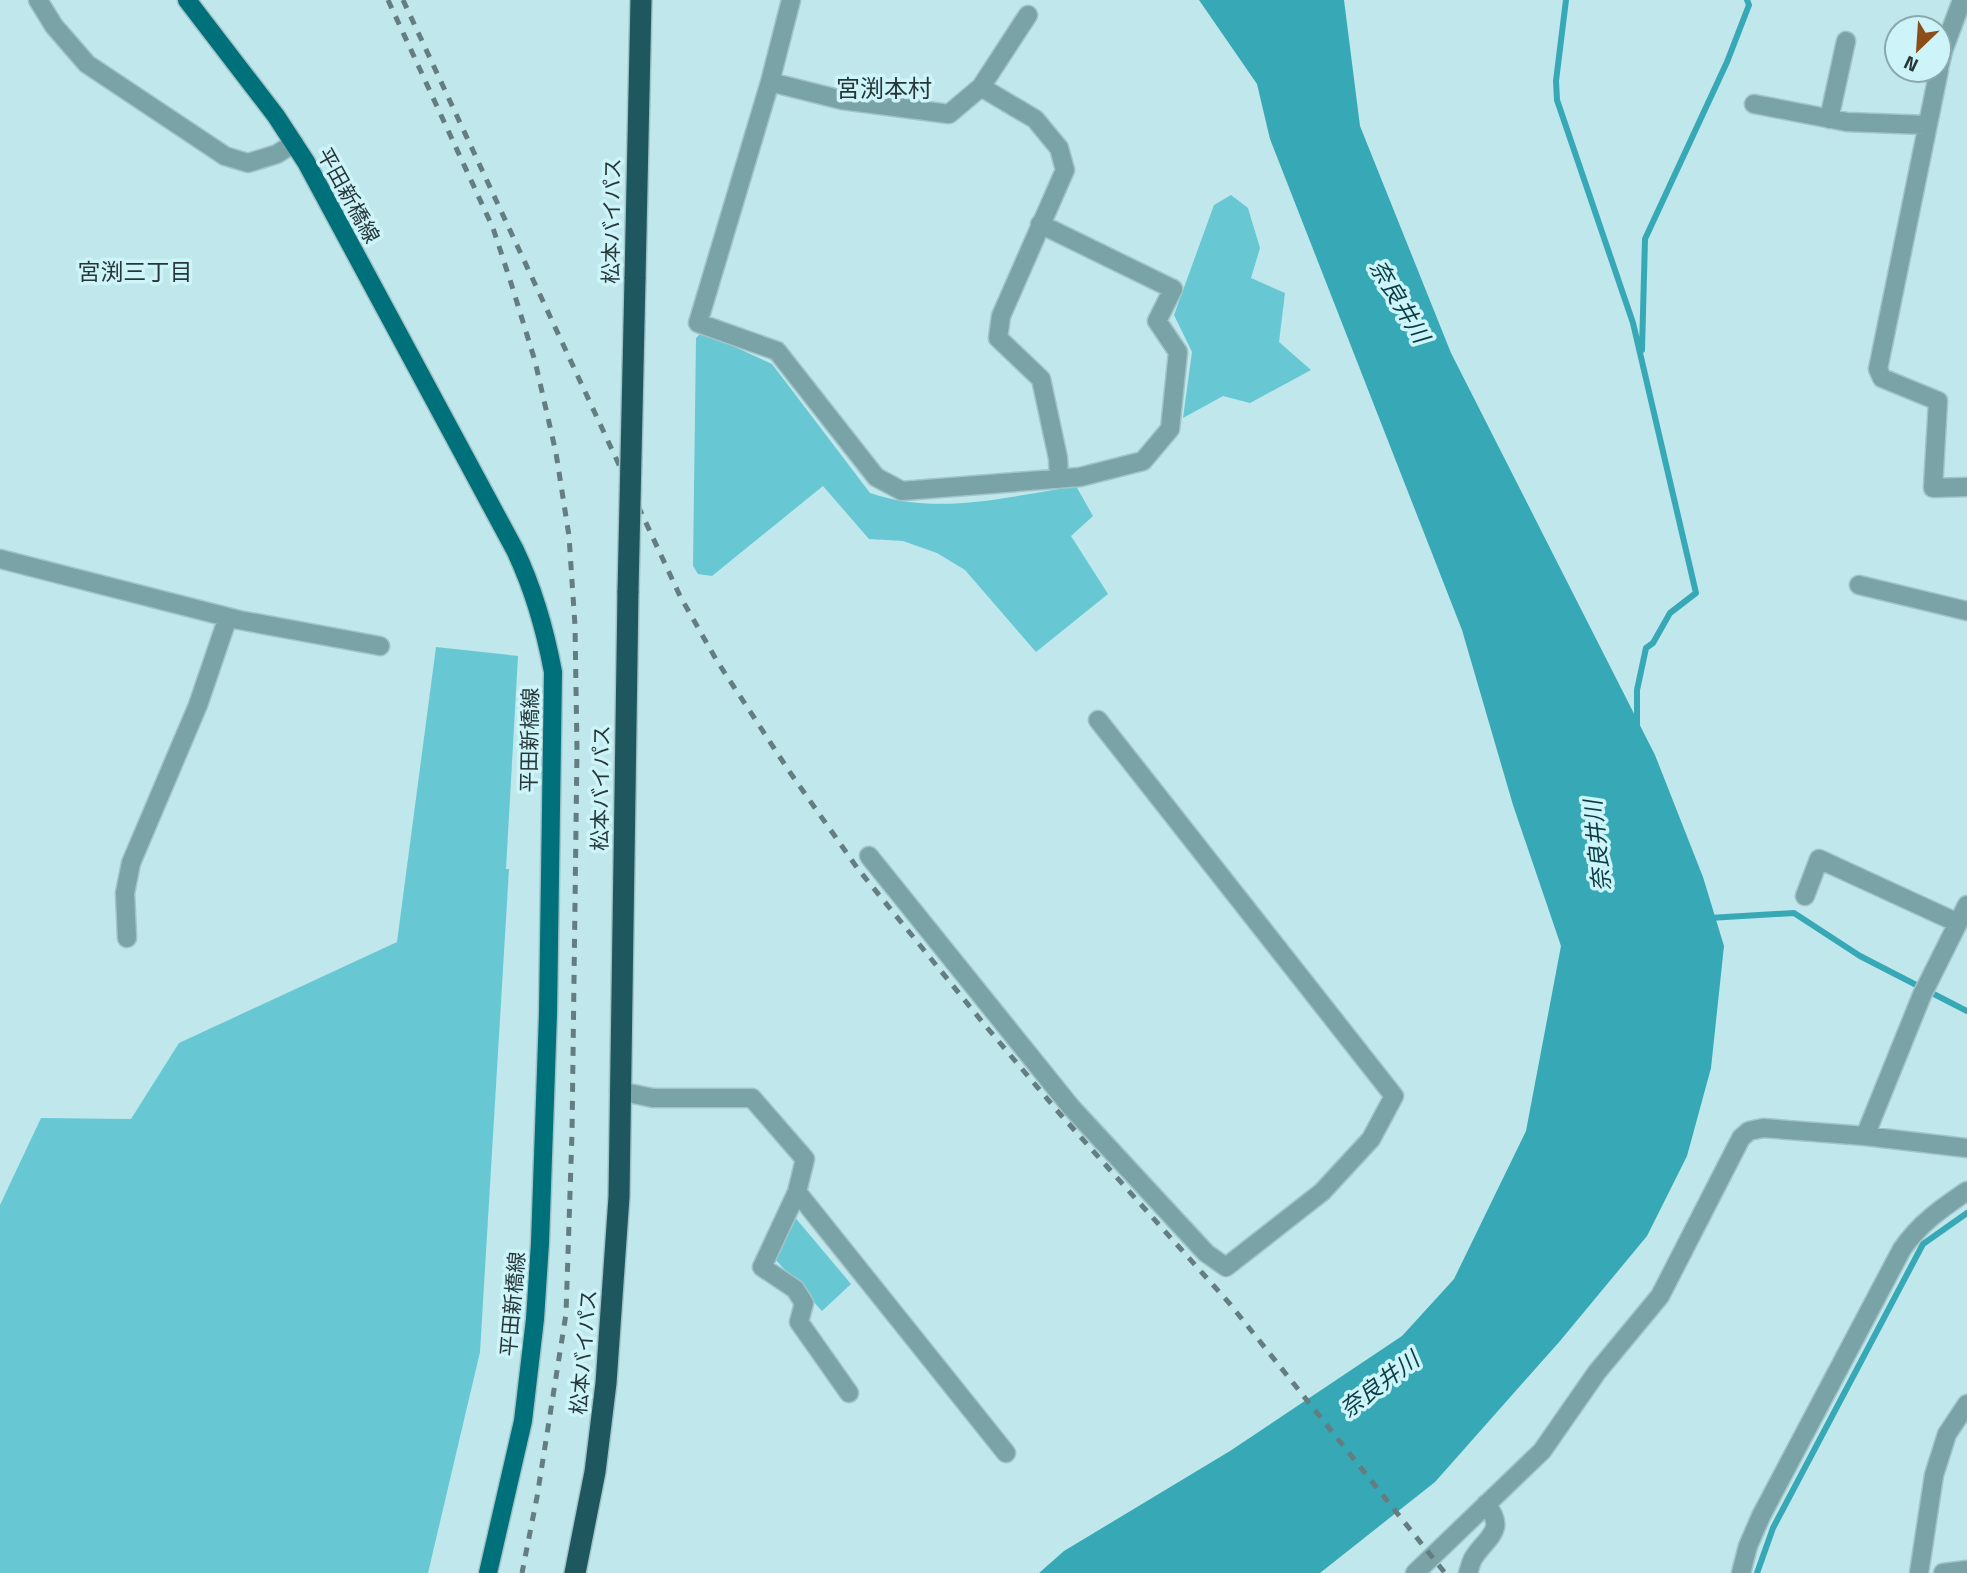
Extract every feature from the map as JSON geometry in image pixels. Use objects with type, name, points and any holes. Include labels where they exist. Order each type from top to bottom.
[{"type":"highway","name":"松本バイパス","points":[[575,1573],[594,1472],[606,1383],[619,1197],[628,590],[641,0]]},
{"type":"main road","name":"平田新橋線","points":[[188,0],[294,143],[515,550],[531,582],[546,631],[553,672],[548,1013],[540,1243],[535,1319],[523,1421],[488,1573]]},
{"type":"street","points":[[38,0],[54,26],[87,64],[225,156],[248,163],[276,154],[294,143]]},
{"type":"street","points":[[791,0],[770,82],[698,323],[777,351],[876,477],[902,491],[1080,477],[1143,461],[1170,429],[1178,352],[1157,321],[1173,289],[1041,224]]},
{"type":"street","points":[[1953,24],[1962,0]]},
{"type":"street","points":[[770,82],[842,100],[949,114],[981,86],[1028,15]]},
{"type":"street","points":[[1829,118],[1846,41]]},
{"type":"street","points":[[1936,84],[1878,369],[1882,378],[1938,401],[1933,488],[1967,487]]},
{"type":"street","points":[[981,86],[1035,119],[1059,148],[1065,170],[1001,316],[998,338],[1041,379],[1058,458],[1059,479]]},
{"type":"street","points":[[1754,104],[1847,122],[1926,125]]},
{"type":"street","points":[[0,559],[228,617],[380,646]]},
{"type":"street","points":[[1859,585],[1967,611]]},
{"type":"street","points":[[127,938],[125,893],[131,863],[191,725],[228,617]]},
{"type":"street","points":[[869,856],[1071,1107],[1206,1253],[1226,1267],[1322,1192],[1371,1139],[1394,1097],[1098,720]]},
{"type":"street","points":[[1805,896],[1819,859],[1958,922]]},
{"type":"street","points":[[1865,1136],[1926,988],[1967,905]]},
{"type":"street","points":[[619,1091],[653,1098],[752,1098],[805,1160],[797,1192],[762,1267],[795,1289],[804,1303],[799,1322],[849,1393]]},
{"type":"street","points":[[1415,1573],[1542,1451],[1597,1372],[1660,1296],[1741,1138],[1749,1131],[1763,1128],[1967,1148]]},
{"type":"street","points":[[1741,1573],[1748,1546],[1761,1516],[1902,1249],[1915,1230],[1929,1217],[1967,1191]]},
{"type":"street","points":[[797,1192],[1006,1453]]},
{"type":"street","points":[[1919,1573],[1934,1475],[1947,1433],[1967,1404]]},
{"type":"street","points":[[1468,1573],[1472,1558],[1488,1542],[1495,1524],[1495,1515],[1486,1504]]},
{"type":"street","points":[[1943,1573],[1967,1570]]},
{"type":"shaded area","points":[[1231,195],[1248,208],[1260,248],[1251,278],[1285,293],[1279,342],[1311,370],[1250,403],[1223,396],[1183,418],[1192,352],[1174,315],[1214,205]]},
{"type":"shaded area","points":[[702,332],[772,364],[870,493],[896,500],[947,504],[1076,486],[1093,516],[1071,536],[1108,594],[1036,652],[965,570],[937,553],[903,541],[869,539],[823,486],[712,576],[698,574],[693,566],[696,338]]},
{"type":"shaded area","points":[[436,647],[518,656],[506,869],[509,869],[480,1352],[428,1573],[0,1573],[0,1205],[41,1118],[131,1119],[179,1043],[397,942]]},
{"type":"shaded area","points":[[793,1215],[851,1284],[822,1311],[775,1259]]},
{"type":"water","name":"奈良井川","points":[[1199,0],[1344,0],[1360,126],[1451,353],[1655,755],[1703,877],[1724,946],[1711,1068],[1687,1156],[1647,1236],[1560,1341],[1435,1482],[1320,1573],[1039,1573],[1064,1551],[1230,1451],[1402,1336],[1454,1279],[1526,1131],[1561,946],[1513,805],[1462,630],[1270,139],[1257,84]]},
{"type":"waterway","points":[[1566,0],[1556,81],[1557,100],[1633,323],[1696,593],[1670,613],[1653,643],[1646,648],[1637,690],[1637,725]]},
{"type":"waterway","points":[[1642,350],[1645,239],[1727,62],[1749,5],[1747,0]]},
{"type":"waterway","points":[[1709,918],[1794,913],[1860,956],[1967,1011]]},
{"type":"waterway","points":[[1757,1573],[1773,1528],[1923,1244],[1967,1213]]},
{"type":"railway","points":[[388,0],[493,228],[535,361],[556,453],[569,536],[575,626],[577,750],[572,1133],[566,1314],[522,1573]]},
{"type":"railway","points":[[403,0],[680,596],[717,661],[789,771],[858,869],[984,1024],[1060,1114],[1230,1304],[1445,1573]]},
{"type":"district","name":"宮渕本村","points":[[884,88]]},
{"type":"district","name":"宮渕三丁目","points":[[135,271]]}]
